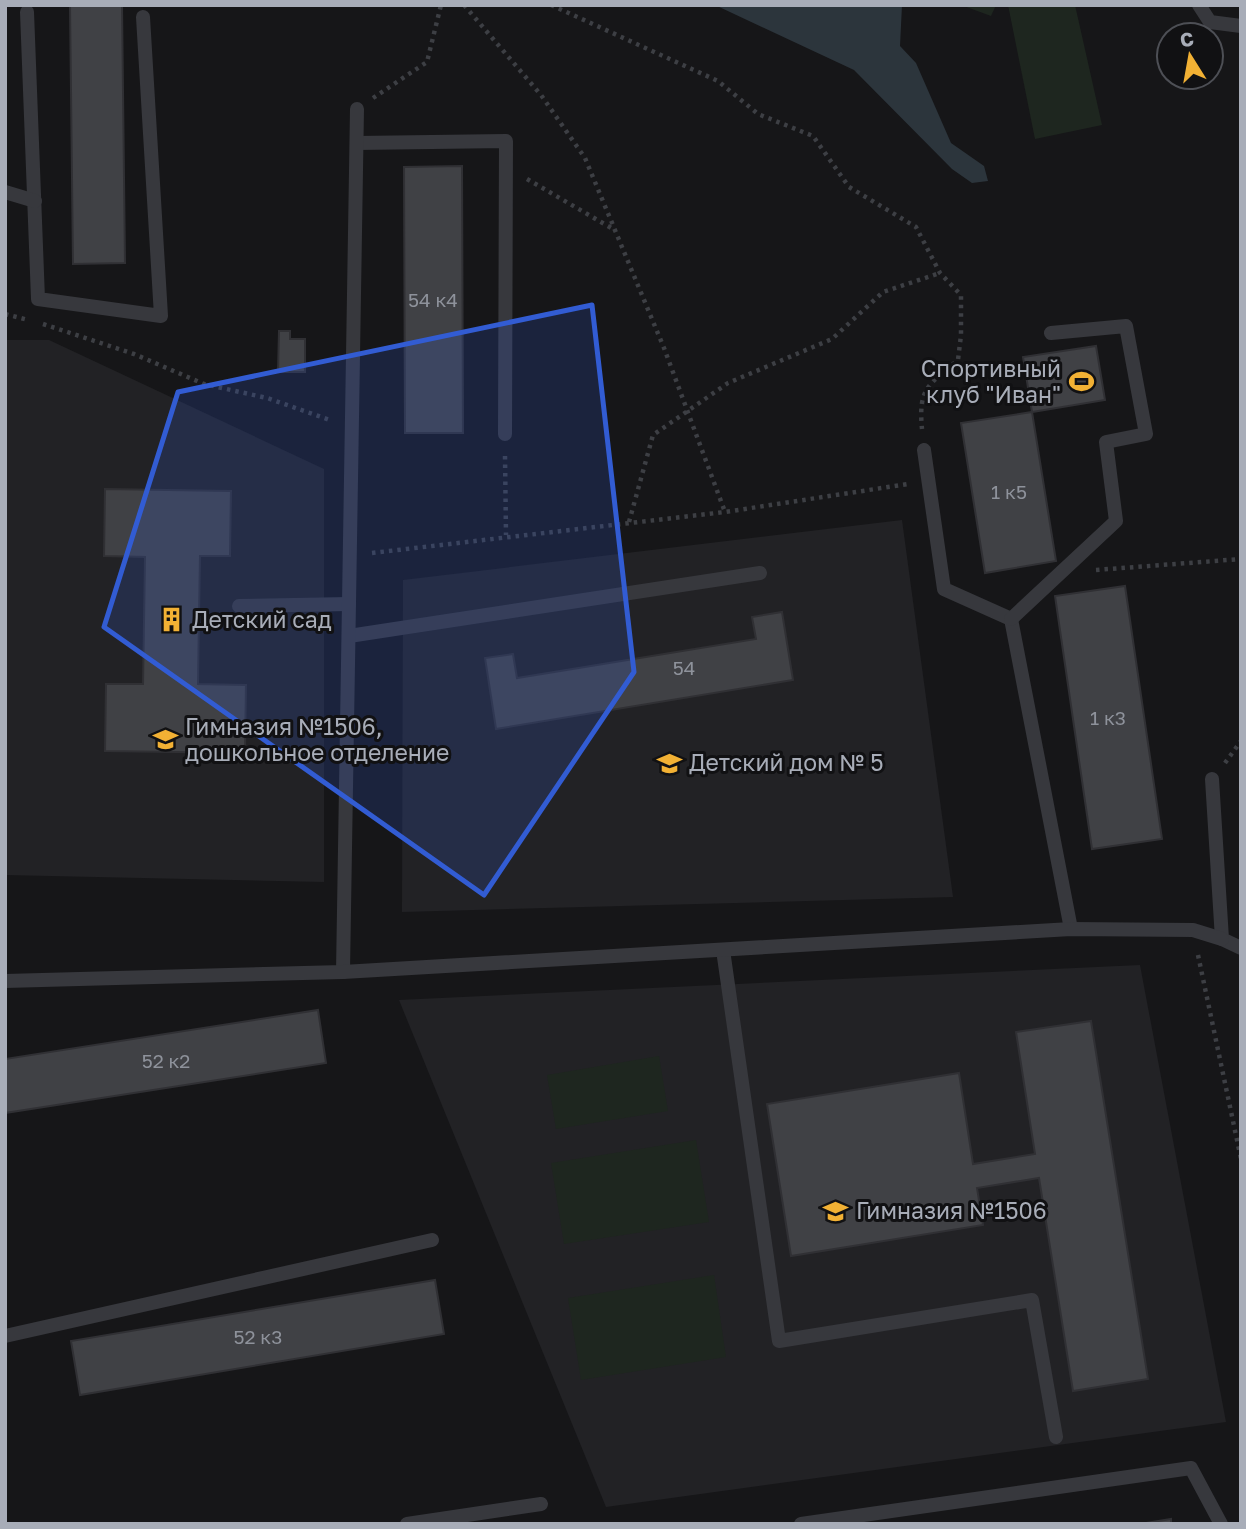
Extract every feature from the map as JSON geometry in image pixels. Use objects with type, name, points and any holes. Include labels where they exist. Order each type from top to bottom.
[{"type":"lane","points":[[1199,5],[1210,22],[1241,26]]},
{"type":"lane","points":[[27,12],[38,299],[161,316],[143,17]]},
{"type":"lane","points":[[343,972],[357,109]]},
{"type":"lane","points":[[357,143],[506,141],[505,434]]},
{"type":"lane","points":[[5,192],[35,201]]},
{"type":"lane","points":[[1011,619],[1115,521],[1106,442],[1146,435],[1126,326],[1051,333]]},
{"type":"lane","points":[[924,450],[944,589],[1011,619]]},
{"type":"lane","points":[[349,636],[760,573]]},
{"type":"lane","points":[[239,606],[349,604]]},
{"type":"lane","points":[[1011,619],[1071,929]]},
{"type":"lane","points":[[1212,779],[1222,939]]},
{"type":"lane","points":[[5,981],[343,972],[1071,929],[1193,930],[1241,948]]},
{"type":"lane","points":[[723,950],[779,1341],[1032,1300],[1056,1437]]},
{"type":"lane","points":[[5,1336],[432,1240]]},
{"type":"lane","points":[[801,1524],[1191,1468],[1221,1524]]},
{"type":"lane","points":[[407,1524],[541,1504]]},
{"type":"path","points":[[357,109],[427,62],[442,5]]},
{"type":"path","points":[[464,5],[541,94],[585,158],[664,348],[724,512]]},
{"type":"path","points":[[551,5],[718,80],[758,114],[813,136],[849,187],[916,227],[940,272],[961,295],[958,360],[928,386],[920,406],[924,450]]},
{"type":"path","points":[[506,167],[614,230]]},
{"type":"path","points":[[629,522],[653,435],[728,383],[832,338],[883,292],[940,272]]},
{"type":"path","points":[[5,314],[134,354],[204,384],[267,398],[352,428]]},
{"type":"path","points":[[505,434],[506,535]]},
{"type":"path","points":[[350,555],[724,512],[928,481]]},
{"type":"path","points":[[1061,572],[1241,559]]},
{"type":"path","points":[[1193,930],[1241,1159]]},
{"type":"highlighted area","points":[[592,305],[634,672],[484,895],[104,627],[178,392]]},
{"type":"shaded area","points":[[715,5],[902,5],[900,46],[916,63],[951,143],[984,166],[988,181],[972,183],[952,169],[854,70]]},
{"type":"shaded area","points":[[961,5],[996,5],[991,16]]},
{"type":"shaded area","points":[[1008,5],[1075,5],[1102,125],[1035,139]]},
{"type":"shaded area","name":"Гимназия №1506, дошкольное отделение","points":[[5,340],[49,340],[324,469],[324,882],[5,875]]},
{"type":"shaded area","name":"Детский дом № 5","points":[[902,520],[953,897],[402,912],[403,580]]},
{"type":"shaded area","name":"Гимназия №1506","points":[[1140,965],[1226,1422],[606,1507],[399,1000]]},
{"type":"shaded area","points":[[659,1056],[668,1111],[556,1129],[547,1075]]},
{"type":"shaded area","points":[[696,1140],[709,1222],[564,1244],[551,1163]]},
{"type":"shaded area","points":[[714,1275],[726,1357],[581,1380],[568,1298]]},
{"type":"building","points":[[70,5],[122,5],[125,263],[73,264]]},
{"type":"building","points":[[462,166],[463,433],[405,433],[404,167]]},
{"type":"building","points":[[279,331],[290,331],[290,339],[305,339],[305,372],[278,372]]},
{"type":"building","points":[[1096,346],[1105,400],[1032,412],[1023,357]]},
{"type":"building","points":[[1032,412],[1056,561],[985,573],[961,423]]},
{"type":"building","name":"Детский сад","points":[[105,489],[231,491],[230,556],[200,556],[198,684],[246,685],[245,753],[105,751],[106,684],[143,684],[145,557],[104,556]]},
{"type":"building","points":[[1125,586],[1162,839],[1092,849],[1055,596]]},
{"type":"building","points":[[782,612],[793,680],[496,729],[485,658],[513,654],[517,678],[756,639],[752,617]]},
{"type":"building","points":[[318,1010],[326,1063],[5,1113],[5,1059]]},
{"type":"building","points":[[1091,1021],[1148,1379],[1073,1391],[1039,1178],[977,1188],[983,1225],[791,1256],[767,1104],[959,1073],[973,1164],[1035,1154],[1016,1032]]},
{"type":"building","points":[[435,1280],[444,1334],[80,1395],[71,1341]]},
{"type":"building","points":[[1171,1519],[1171,1524],[1140,1524]]},
{"type":"place","name":"Спортивный клуб \"Иван\"","points":[[1081,382]]},
{"type":"place","name":"Детский сад","points":[[172,620]]},
{"type":"place","name":"Гимназия №1506, дошкольное отделение","points":[[165,740]]},
{"type":"place","name":"Детский дом № 5","points":[[669,763]]},
{"type":"place","name":"Гимназия №1506","points":[[836,1211]]}]
